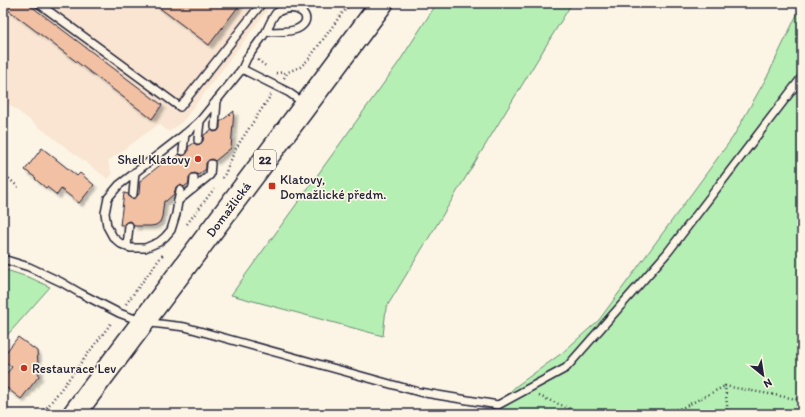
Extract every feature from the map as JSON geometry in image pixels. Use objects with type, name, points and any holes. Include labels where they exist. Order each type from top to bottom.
[{"type":"main road","name":"Domažlická","points":[[74,414],[382,3]]},
{"type":"lane","points":[[38,3],[180,107],[262,3]]},
{"type":"lane","points":[[180,190],[176,214],[171,230],[159,242],[145,248],[131,248],[121,244],[113,237],[107,226],[105,213],[108,198],[119,185],[134,172],[200,121],[242,69],[247,58],[266,32],[274,16],[283,7],[289,4],[296,4],[302,7],[306,16],[304,23],[297,29],[288,32],[266,32]]},
{"type":"lane","points":[[242,69],[288,92],[306,105]]},
{"type":"lane","points":[[3,259],[29,267],[119,312],[143,322],[185,327],[419,392],[498,405],[566,368],[668,252],[802,77]]},
{"type":"lane","points":[[215,126],[217,100]]},
{"type":"lane","points":[[198,140],[200,121]]},
{"type":"lane","points":[[183,151],[185,134]]},
{"type":"lane","points":[[178,201],[210,175],[211,164]]},
{"type":"lane","points":[[133,194],[134,172]]},
{"type":"lane","points":[[193,189],[194,178]]},
{"type":"lane","points":[[127,247],[129,226]]},
{"type":"path","points":[[250,54],[276,73],[288,72],[300,67],[308,60],[343,12],[352,3]]},
{"type":"path","points":[[220,181],[225,174],[236,148],[288,72]]},
{"type":"path","points":[[3,173],[18,187]]},
{"type":"path","points":[[182,230],[216,187]]},
{"type":"path","points":[[42,414],[168,248]]},
{"type":"path","points":[[725,386],[728,414]]},
{"type":"path","points":[[648,414],[682,408],[725,386],[802,400]]},
{"type":"path","points":[[526,390],[583,414]]},
{"type":"shaded area","points":[[3,3],[273,3],[183,121],[169,132],[159,124],[108,161],[112,175],[108,179],[3,100]]},
{"type":"green space","points":[[437,3],[572,3],[386,308],[383,336],[231,295],[399,62]]},
{"type":"green space","points":[[802,4],[802,414],[488,414],[515,387],[562,353],[599,320],[733,137],[768,75]]},
{"type":"green space","points":[[3,269],[31,278],[50,287],[3,340]]},
{"type":"building","points":[[3,3],[27,3],[162,105],[152,119],[3,6]]},
{"type":"building","points":[[153,3],[241,3],[209,45]]},
{"type":"building","points":[[234,111],[231,148],[215,161],[212,159],[209,160],[206,163],[206,169],[198,175],[195,173],[192,174],[189,177],[189,183],[184,187],[180,185],[176,187],[174,194],[164,201],[160,222],[151,226],[134,226],[132,222],[129,221],[124,225],[120,225],[124,193],[128,194],[130,198],[135,198],[139,194],[140,181],[164,162],[169,162],[179,154],[182,156],[185,155],[188,152],[188,147],[194,143],[197,145],[200,144],[203,141],[204,135],[211,130],[214,132],[218,131],[220,128],[220,122]]},
{"type":"building","points":[[42,148],[77,176],[80,173],[94,185],[79,203],[61,189],[57,195],[47,187],[46,188],[25,170]]},
{"type":"building","name":"Restaurace Lev","points":[[18,337],[37,351],[39,376],[21,399],[3,385],[3,378],[12,367],[3,360],[3,356]]},
{"type":"place","name":"Shell Klatovy","points":[[198,159]]},
{"type":"place","name":"Klatovy, Domažlické předm.","points":[[272,186]]},
{"type":"place","name":"Restaurace Lev","points":[[24,368]]}]
